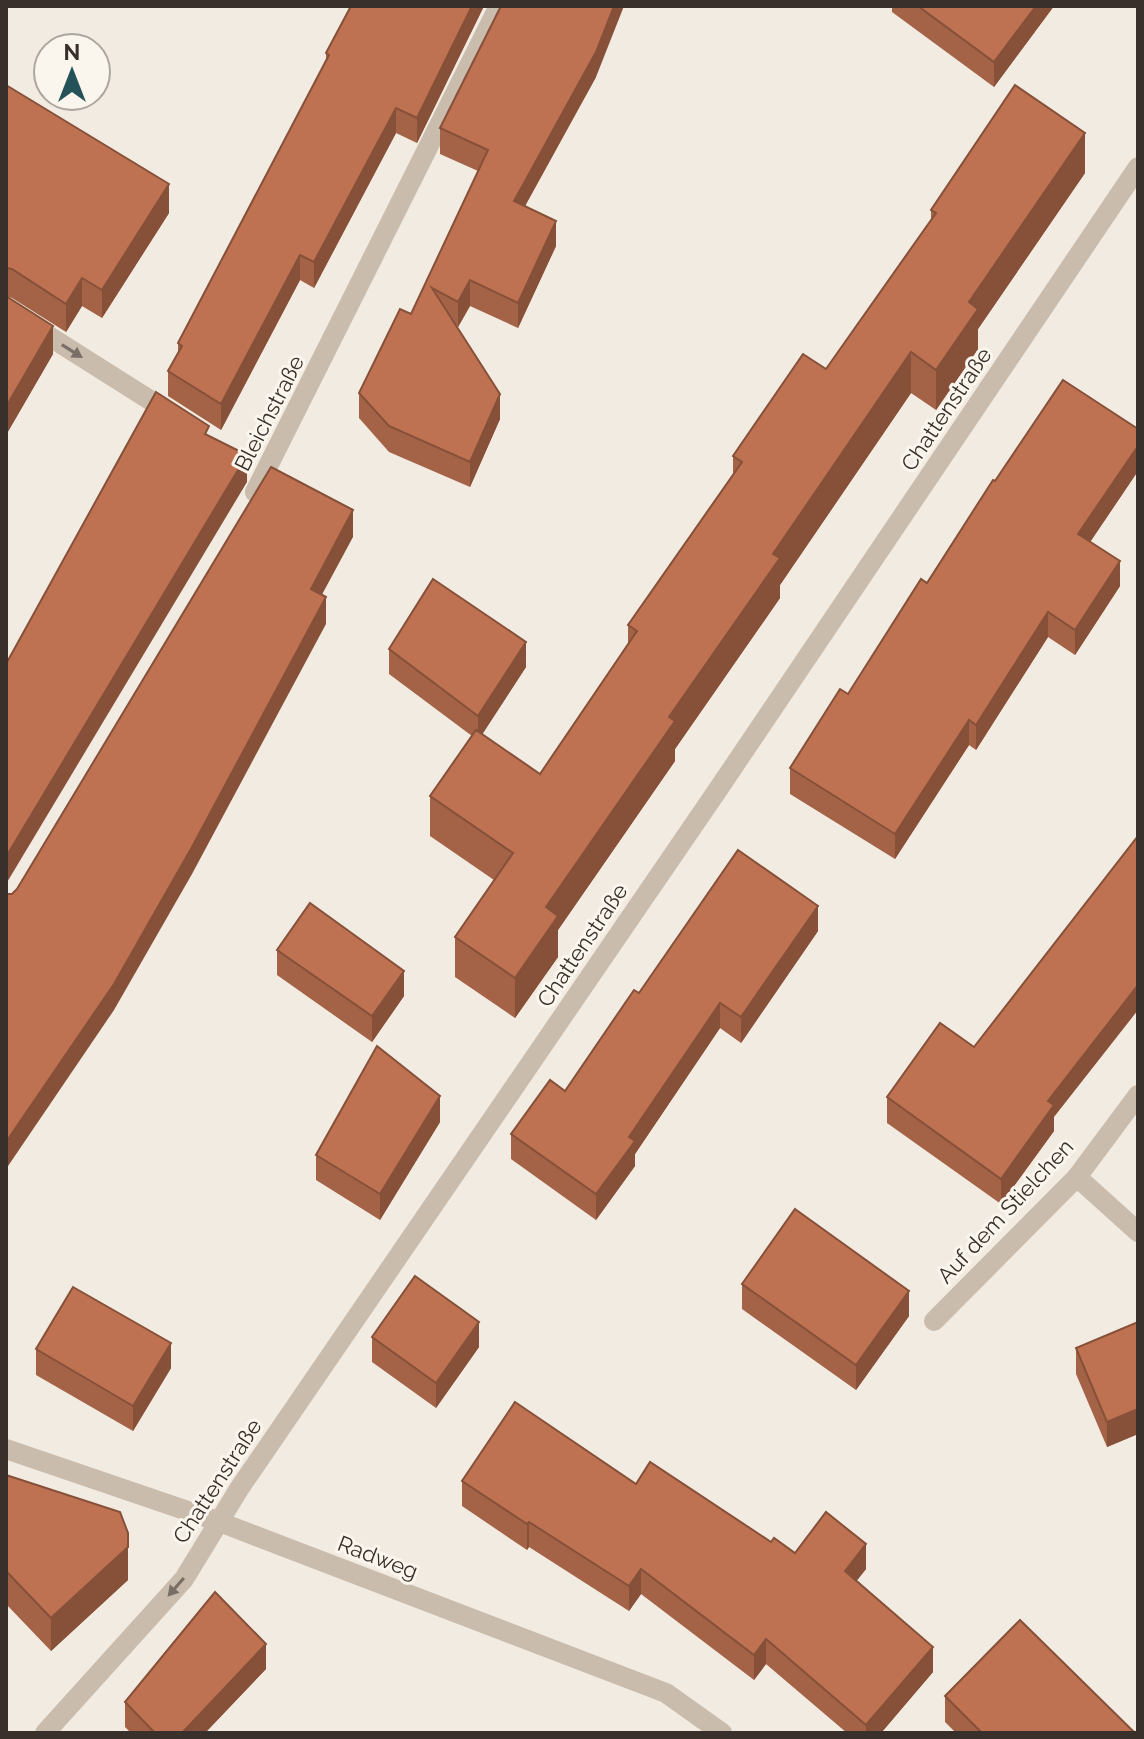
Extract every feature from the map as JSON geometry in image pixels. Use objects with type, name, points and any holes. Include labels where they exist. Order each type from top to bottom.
[{"type":"street","name":"Bleichstraße","points":[[242,515],[260,470],[499,6]]},
{"type":"street","name":"Chattenstraße","points":[[45,1733],[184,1579],[217,1521],[717,791],[1138,167]]},
{"type":"street","points":[[6,309],[188,424]]},
{"type":"street","name":"Auf dem Stielchen","points":[[934,1321],[1077,1177],[1138,1095]]},
{"type":"street","points":[[1077,1177],[1138,1232]]},
{"type":"street","name":"Radweg","points":[[6,1449],[217,1521],[666,1693],[722,1733]]},
{"type":"building","points":[[351,6],[472,6],[417,118],[396,108],[314,262],[300,255],[221,404],[168,371],[182,346],[178,343],[329,55],[326,53]]},
{"type":"building","points":[[501,6],[614,6],[596,52],[514,201],[556,221],[518,303],[470,280],[458,302],[432,288],[500,394],[470,462],[389,426],[359,393],[400,309],[411,314],[488,150],[440,128]]},
{"type":"building","points":[[918,6],[1036,6],[994,62]]},
{"type":"building","points":[[6,85],[32,101],[32,112],[50,112],[169,184],[102,290],[82,278],[66,304],[6,268]]},
{"type":"building","points":[[1015,85],[1085,133],[969,302],[978,309],[936,370],[911,352],[773,554],[780,558],[669,717],[675,721],[546,907],[558,916],[515,978],[455,937],[513,853],[430,796],[476,730],[540,774],[637,631],[628,625],[742,462],[733,456],[803,354],[826,369],[936,213],[931,210]]},
{"type":"building","points":[[6,296],[53,326],[6,407]]},
{"type":"building","points":[[1063,380],[1138,429],[1138,446],[1078,534],[1120,561],[1075,630],[1048,612],[976,725],[969,720],[895,834],[790,768],[840,689],[848,694],[921,579],[927,583],[993,480]]},
{"type":"building","points":[[156,392],[209,426],[205,434],[247,455],[6,857],[6,664]]},
{"type":"building","points":[[271,467],[353,510],[311,589],[326,597],[192,847],[114,984],[6,1142],[6,894],[12,894],[17,889]]},
{"type":"building","points":[[433,579],[526,642],[478,716],[389,649]]},
{"type":"building","points":[[1138,836],[1138,985],[1048,1101],[1054,1105],[1001,1179],[887,1097],[940,1023],[974,1047]]},
{"type":"building","points":[[738,850],[818,906],[741,1017],[720,1003],[629,1137],[635,1141],[596,1194],[511,1134],[550,1080],[565,1091],[634,990],[639,993]]},
{"type":"building","points":[[310,903],[404,971],[372,1016],[277,950]]},
{"type":"building","points":[[377,1046],[440,1096],[380,1194],[316,1155]]},
{"type":"building","points":[[795,1209],[909,1291],[856,1365],[742,1284]]},
{"type":"building","points":[[415,1276],[479,1322],[436,1383],[372,1337]]},
{"type":"building","points":[[73,1287],[171,1343],[133,1406],[36,1349]]},
{"type":"building","points":[[1138,1322],[1138,1409],[1107,1422],[1076,1348]]},
{"type":"building","points":[[515,1402],[636,1484],[650,1462],[771,1542],[774,1538],[795,1553],[826,1512],[866,1544],[845,1571],[933,1647],[866,1725],[766,1639],[754,1655],[641,1569],[629,1586],[462,1481]]},
{"type":"building","points":[[6,1475],[120,1512],[128,1533],[128,1547],[51,1618],[6,1571]]},
{"type":"building","points":[[215,1592],[266,1644],[182,1733],[155,1733],[125,1702]]},
{"type":"building","points":[[1020,1620],[1135,1733],[982,1733],[945,1696]]}]
